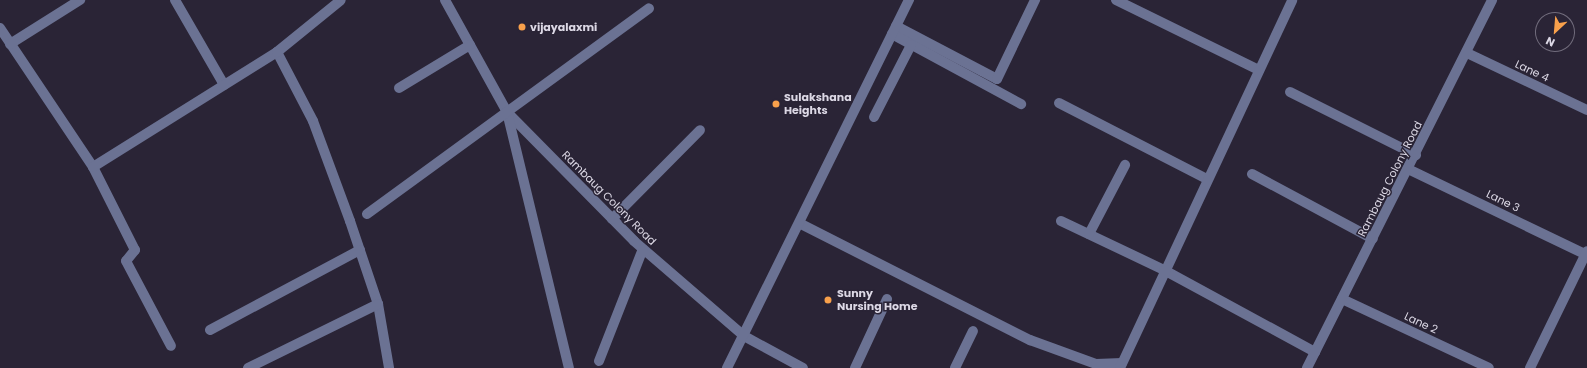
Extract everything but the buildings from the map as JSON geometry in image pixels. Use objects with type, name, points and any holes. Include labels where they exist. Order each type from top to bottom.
[{"type":"street","points":[[10,44],[80,0]]},
{"type":"street","points":[[175,0],[224,85]]},
{"type":"street","points":[[93,167],[277,52],[341,0]]},
{"type":"street","name":"Rambaug Colony Road","points":[[445,0],[506,112],[643,249],[744,336],[803,368]]},
{"type":"street","points":[[727,368],[801,224],[908,0]]},
{"type":"street","points":[[894,30],[997,79],[1035,0]]},
{"type":"street","points":[[1116,0],[1259,70]]},
{"type":"street","points":[[801,224],[1030,340],[1096,364],[1121,366],[1164,270],[1292,0]]},
{"type":"street","name":"Rambaug Colony Road","points":[[1307,368],[1416,155],[1492,0]]},
{"type":"street","points":[[367,214],[649,8]]},
{"type":"street","points":[[0,28],[93,167],[135,250],[126,261],[171,346]]},
{"type":"street","points":[[894,30],[911,45],[1021,104]]},
{"type":"street","points":[[399,88],[470,45]]},
{"type":"street","points":[[874,117],[911,45]]},
{"type":"street","points":[[277,52],[314,121],[360,250],[378,304],[389,368]]},
{"type":"street","name":"Lane 4","points":[[1467,53],[1587,110]]},
{"type":"street","points":[[1290,92],[1416,155]]},
{"type":"street","points":[[1059,103],[1207,179]]},
{"type":"street","points":[[506,112],[569,368]]},
{"type":"street","points":[[612,219],[700,130]]},
{"type":"street","points":[[1088,234],[1125,165]]},
{"type":"street","name":"Lane 3","points":[[1408,169],[1586,253]]},
{"type":"street","points":[[1252,174],[1373,239]]},
{"type":"street","points":[[1061,221],[1164,270],[1315,352]]},
{"type":"street","points":[[599,361],[643,249]]},
{"type":"street","points":[[210,330],[360,250]]},
{"type":"street","points":[[1530,368],[1586,253]]},
{"type":"street","points":[[855,368],[887,299]]},
{"type":"street","name":"Lane 2","points":[[1342,299],[1489,368]]},
{"type":"street","points":[[248,368],[378,304]]},
{"type":"street","points":[[955,368],[973,331]]},
{"type":"place","name":"vijayalaxmi","points":[[522,27]]},
{"type":"place","name":"Sulakshana Heights","points":[[776,104]]},
{"type":"place","name":"Sunny Nursing Home","points":[[828,300]]}]
